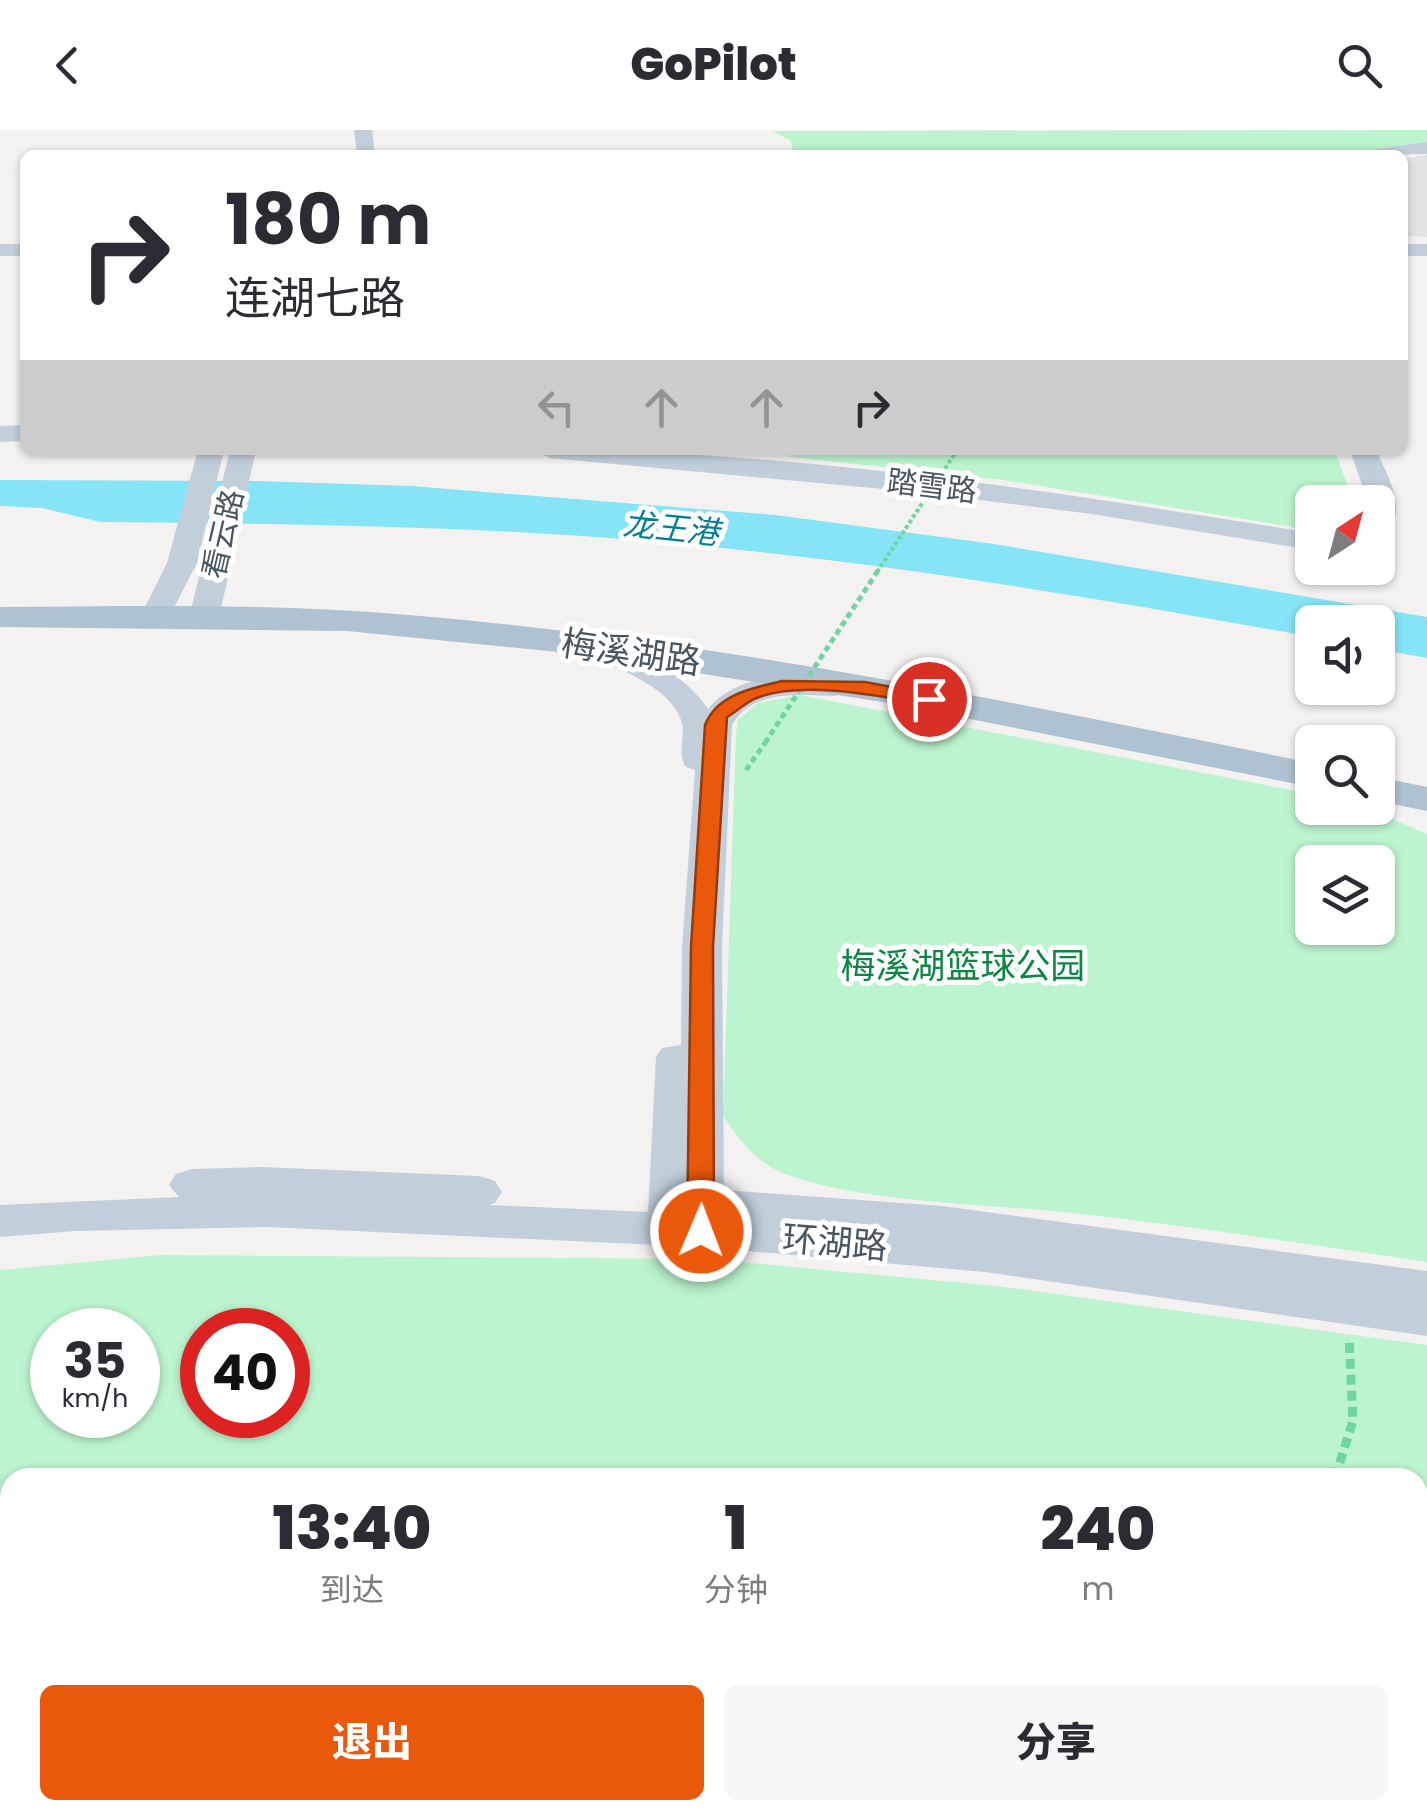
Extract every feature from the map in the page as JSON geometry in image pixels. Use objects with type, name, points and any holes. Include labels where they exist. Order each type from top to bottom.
[{"type":"main road","name":"梅溪湖路","points":[[0,617],[168,590]]},
{"type":"main road","name":"梅溪湖路","points":[[0,592],[168,590],[453,603],[654,626],[948,673],[1295,742]]},
{"type":"main road","name":"梅溪湖路","points":[[209,592],[865,688],[1295,772]]},
{"type":"main road","points":[[1395,761],[1427,768]]},
{"type":"main road","points":[[1395,792],[1427,799]]},
{"type":"street","points":[[168,590],[209,455]]},
{"type":"street","name":"看云路","points":[[209,592],[242,455]]},
{"type":"street","name":"踏雪路","points":[[602,455],[934,486],[1295,537]]},
{"type":"street","name":"踏雪路","points":[[673,455],[988,488],[1295,536]]},
{"type":"street","points":[[1355,455],[1366,485]]},
{"type":"street","points":[[1365,455],[1376,485]]},
{"type":"street","points":[[593,646],[664,684],[689,707],[700,726],[680,1014],[686,1217]]},
{"type":"street","points":[[686,1217],[715,725],[719,714],[730,705],[761,690],[803,686],[865,688]]},
{"type":"street","name":"环湖路","points":[[0,1195],[262,1183],[686,1217],[1427,1318]]},
{"type":"street","name":"环湖路","points":[[0,1221],[76,1214],[268,1211],[978,1226],[1427,1288]]},
{"type":"path","points":[[765,742],[956,455]]},
{"type":"path","points":[[1337,1468],[1352,1421],[1347,1306]]},
{"type":"shaded area","points":[[1427,155],[1427,237],[1408,236],[1408,158]]},
{"type":"green space","points":[[1427,130],[1427,144],[1384,150],[792,150],[791,141],[772,131]]},
{"type":"green space","points":[[1337,455],[1347,485],[1295,485],[1295,527],[1003,480],[790,457]]},
{"type":"green space","name":"梅溪湖篮球公园","points":[[800,695],[1295,791],[1295,825],[1395,825],[1395,820],[1427,834],[1427,1262],[1109,1217],[883,1196],[813,1183],[774,1169],[757,1157],[723,1116],[738,720],[758,703]]},
{"type":"green space","points":[[161,1255],[707,1259],[997,1286],[1427,1345],[1427,1468],[0,1468],[0,1270]]},
{"type":"water","name":"龙王港","points":[[0,480],[411,486],[775,515],[994,544],[1356,605],[1295,605],[1295,634],[916,572],[717,548],[517,532],[100,522],[42,508],[0,506]]},
{"type":"water","points":[[1395,612],[1427,617],[1427,658],[1395,652]]},
{"type":"route","points":[[701,1231],[702,947],[715,725],[719,714],[747,696],[782,686],[865,688],[929,699]]}]
